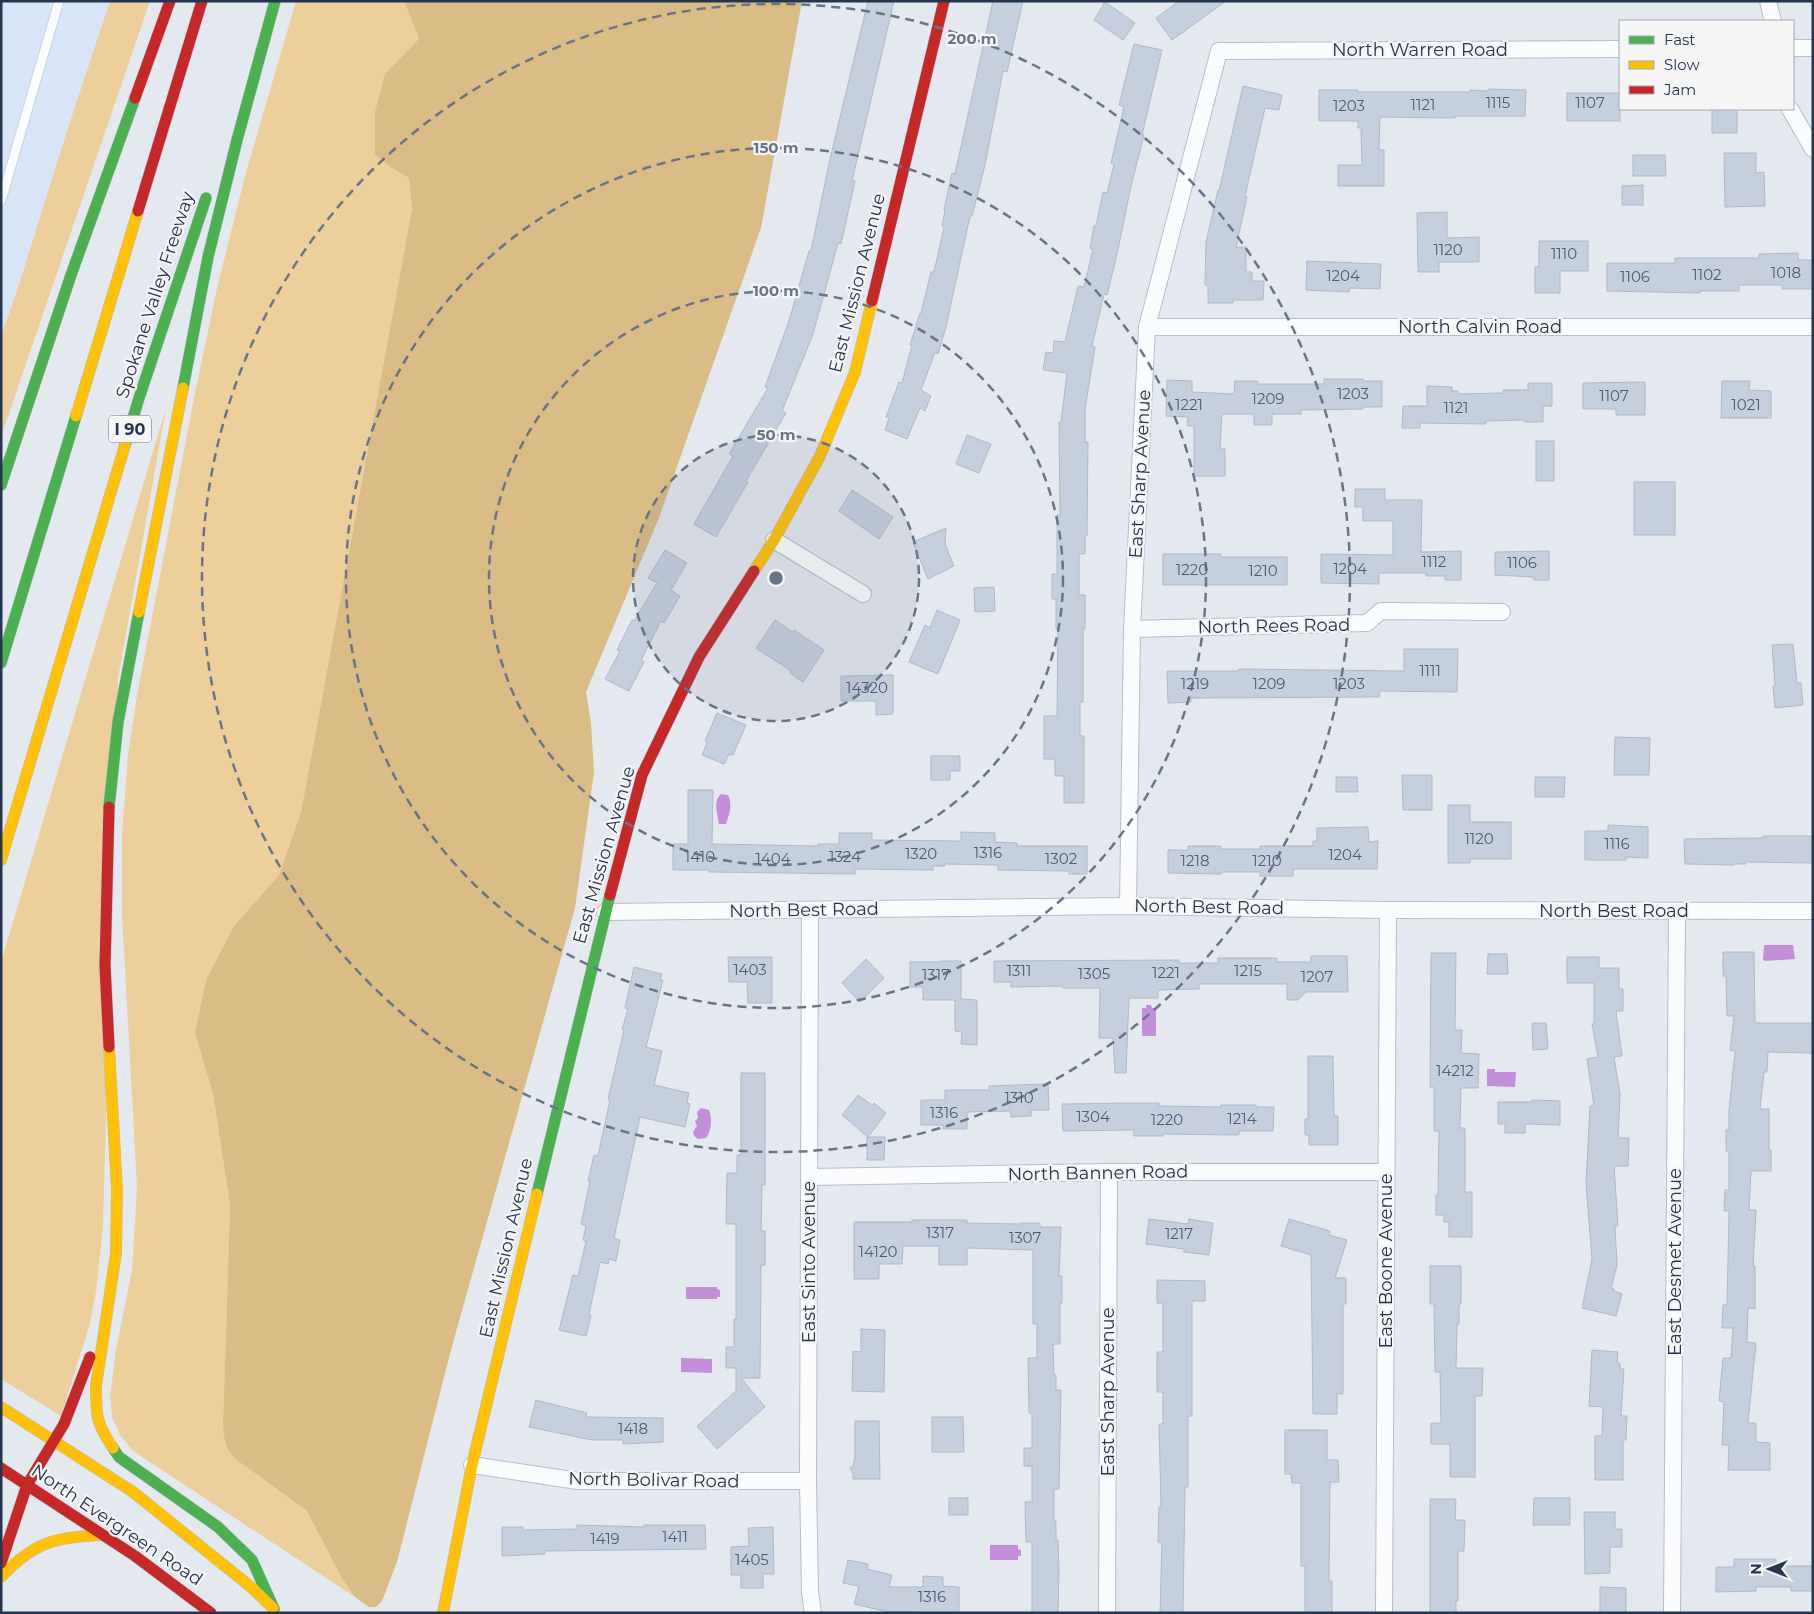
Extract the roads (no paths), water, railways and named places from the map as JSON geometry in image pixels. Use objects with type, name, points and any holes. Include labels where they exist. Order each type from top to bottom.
[{"type":"main road","points":[[1,485],[71,275],[170,1]]},
{"type":"main road","points":[[1,663],[202,1]]},
{"type":"main road","points":[[224,143],[274,1]]},
{"type":"main road","points":[[274,1],[208,256],[118,722],[109,798],[105,966],[117,1190],[116,1253],[96,1386],[96,1408],[100,1429],[119,1457],[218,1527],[252,1560],[275,1611]]},
{"type":"main road","name":"East Mission Avenue","points":[[443,1613],[472,1465],[605,912],[642,775],[700,657],[774,540],[820,456],[855,372],[944,1]]},
{"type":"main road","name":"Spokane Valley Freeway","points":[[1,860],[139,398],[209,190]]},
{"type":"main road","points":[[1,1563],[27,1485],[64,1424],[110,1299]]},
{"type":"main road","name":"North Evergreen Road","points":[[1,1406],[133,1492],[251,1587],[275,1611]]},
{"type":"main road","name":"North Evergreen Road","points":[[1,1468],[133,1554],[212,1613]]},
{"type":"main road","points":[[1,1577],[16,1560],[41,1544],[70,1537],[102,1535]]},
{"type":"main road","points":[[450,1578],[456,1603]]},
{"type":"street","points":[[1768,1],[1772,20]]},
{"type":"street","points":[[1794,48],[1813,48]]},
{"type":"street","name":"North Warren Road","points":[[1219,51],[1619,49]]},
{"type":"street","name":"East Sharp Avenue","points":[[1128,906],[1132,629],[1147,327],[1219,51]]},
{"type":"street","points":[[1791,110],[1813,149]]},
{"type":"street","name":"North Calvin Road","points":[[1147,327],[1813,327]]},
{"type":"street","points":[[774,540],[863,594]]},
{"type":"street","name":"North Rees Road","points":[[1132,629],[1367,623],[1381,611],[1502,612]]},
{"type":"street","name":"North Best Road","points":[[605,912],[1128,906],[1388,910],[1813,911]]},
{"type":"street","name":"East Sinto Avenue","points":[[810,910],[808,1481],[810,1592],[813,1613]]},
{"type":"street","name":"East Boone Avenue","points":[[1384,1613],[1388,910]]},
{"type":"street","name":"East Desmet Avenue","points":[[1672,1613],[1677,912]]},
{"type":"street","name":"East Sharp Avenue","points":[[1107,1613],[1109,1172]]},
{"type":"street","name":"North Bannen Road","points":[[810,1177],[1109,1172],[1386,1172]]},
{"type":"street","name":"North Bolivar Road","points":[[472,1465],[578,1481],[808,1481]]},
{"type":"lane","points":[[1,202],[59,1]]}]
